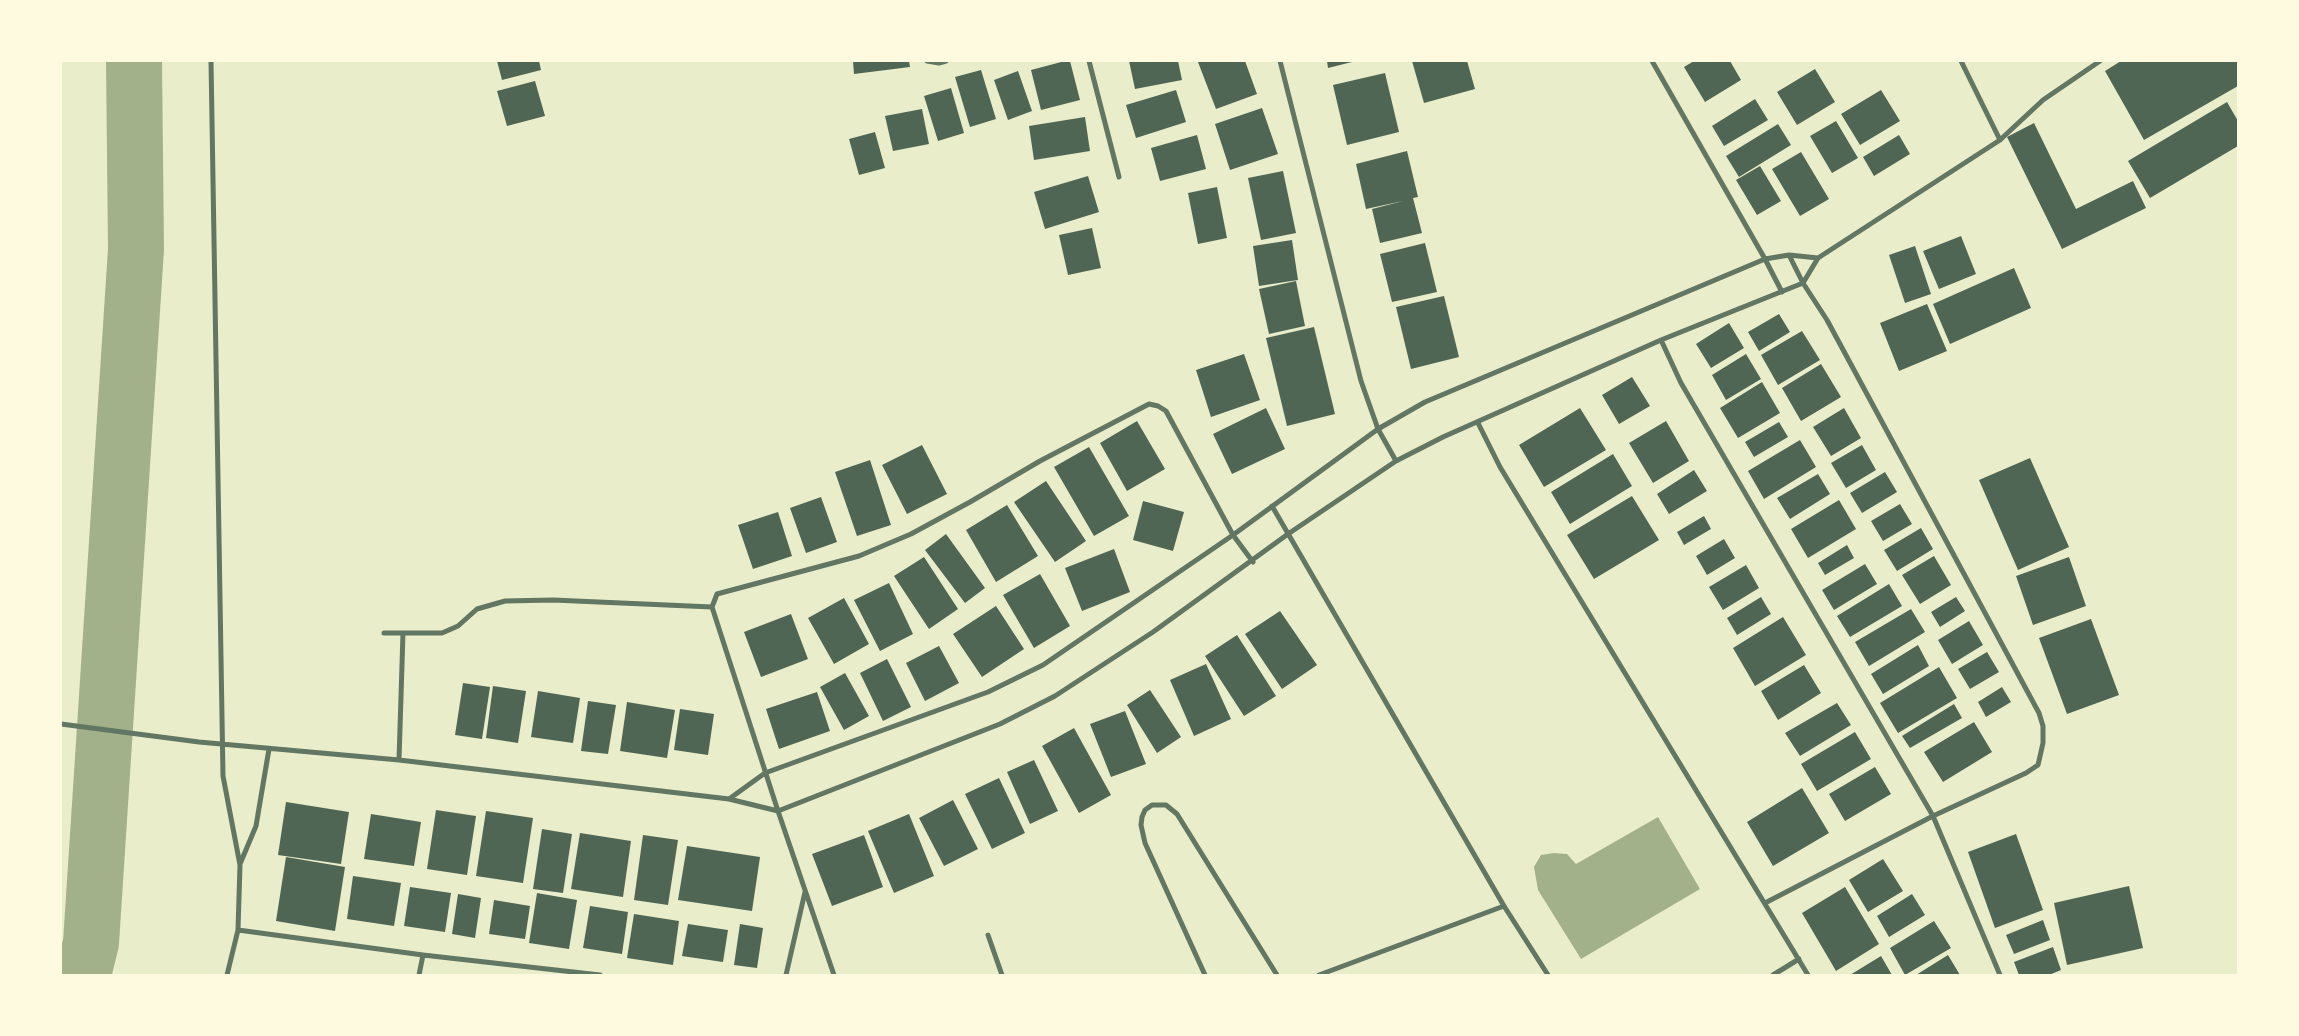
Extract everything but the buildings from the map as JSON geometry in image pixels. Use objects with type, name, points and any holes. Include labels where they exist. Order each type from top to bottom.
[{"type":"street","points":[[211,61],[222,776],[240,865],[238,930],[227,975]]},
{"type":"street","points":[[928,61],[939,63],[946,61]]},
{"type":"street","points":[[1090,61],[1119,177]]},
{"type":"street","points":[[1280,61],[1361,381],[1378,429],[1396,461]]},
{"type":"street","points":[[1652,61],[1766,259],[1782,292]]},
{"type":"street","points":[[1961,61],[2000,140]]},
{"type":"street","points":[[61,724],[196,742],[239,744],[269,749],[400,760],[729,799],[778,811],[1000,724],[1055,696],[1253,562],[1288,534],[1396,461],[1442,437],[1661,340],[1803,284],[1818,258],[2000,140],[2043,100],[2100,61]]},
{"type":"street","points":[[1765,902],[1933,816],[2026,773],[2038,764],[2043,743],[2043,726],[2039,713],[1836,338],[1803,284],[1789,255]]},
{"type":"street","points":[[729,799],[765,773],[988,692],[1043,665],[1233,535],[1378,429],[1425,402],[1766,259],[1789,255],[1818,258]]},
{"type":"street","points":[[1661,340],[1681,383],[1933,816],[2000,975]]},
{"type":"street","points":[[834,975],[765,773],[712,607],[714,598],[722,591],[860,556],[911,534],[1040,461],[1149,404],[1158,406],[1166,411],[1233,535],[1253,562]]},
{"type":"street","points":[[1478,422],[1500,467],[1808,975]]},
{"type":"street","points":[[1272,506],[1504,906],[1548,975]]},
{"type":"street","points":[[384,633],[442,633],[458,626],[465,617],[478,608],[505,601],[553,600],[712,607]]},
{"type":"street","points":[[400,760],[403,633]]},
{"type":"street","points":[[240,865],[256,826],[269,749]]},
{"type":"street","points":[[1205,975],[1145,843],[1141,825],[1142,817],[1145,810],[1152,805],[1166,805],[1176,814],[1277,975]]},
{"type":"street","points":[[786,975],[805,892]]},
{"type":"street","points":[[1319,975],[1504,906]]},
{"type":"street","points":[[238,930],[423,955],[600,975]]},
{"type":"street","points":[[988,935],[1002,975]]},
{"type":"street","points":[[419,975],[423,955]]},
{"type":"street","points":[[1773,975],[1799,959]]},
{"type":"shaded area","points":[[1658,817],[1700,889],[1581,959],[1538,890],[1534,867],[1541,855],[1554,853],[1567,854],[1576,864]]},
{"type":"waterway","points":[[83,975],[91,943],[136,249],[134,61]]}]
